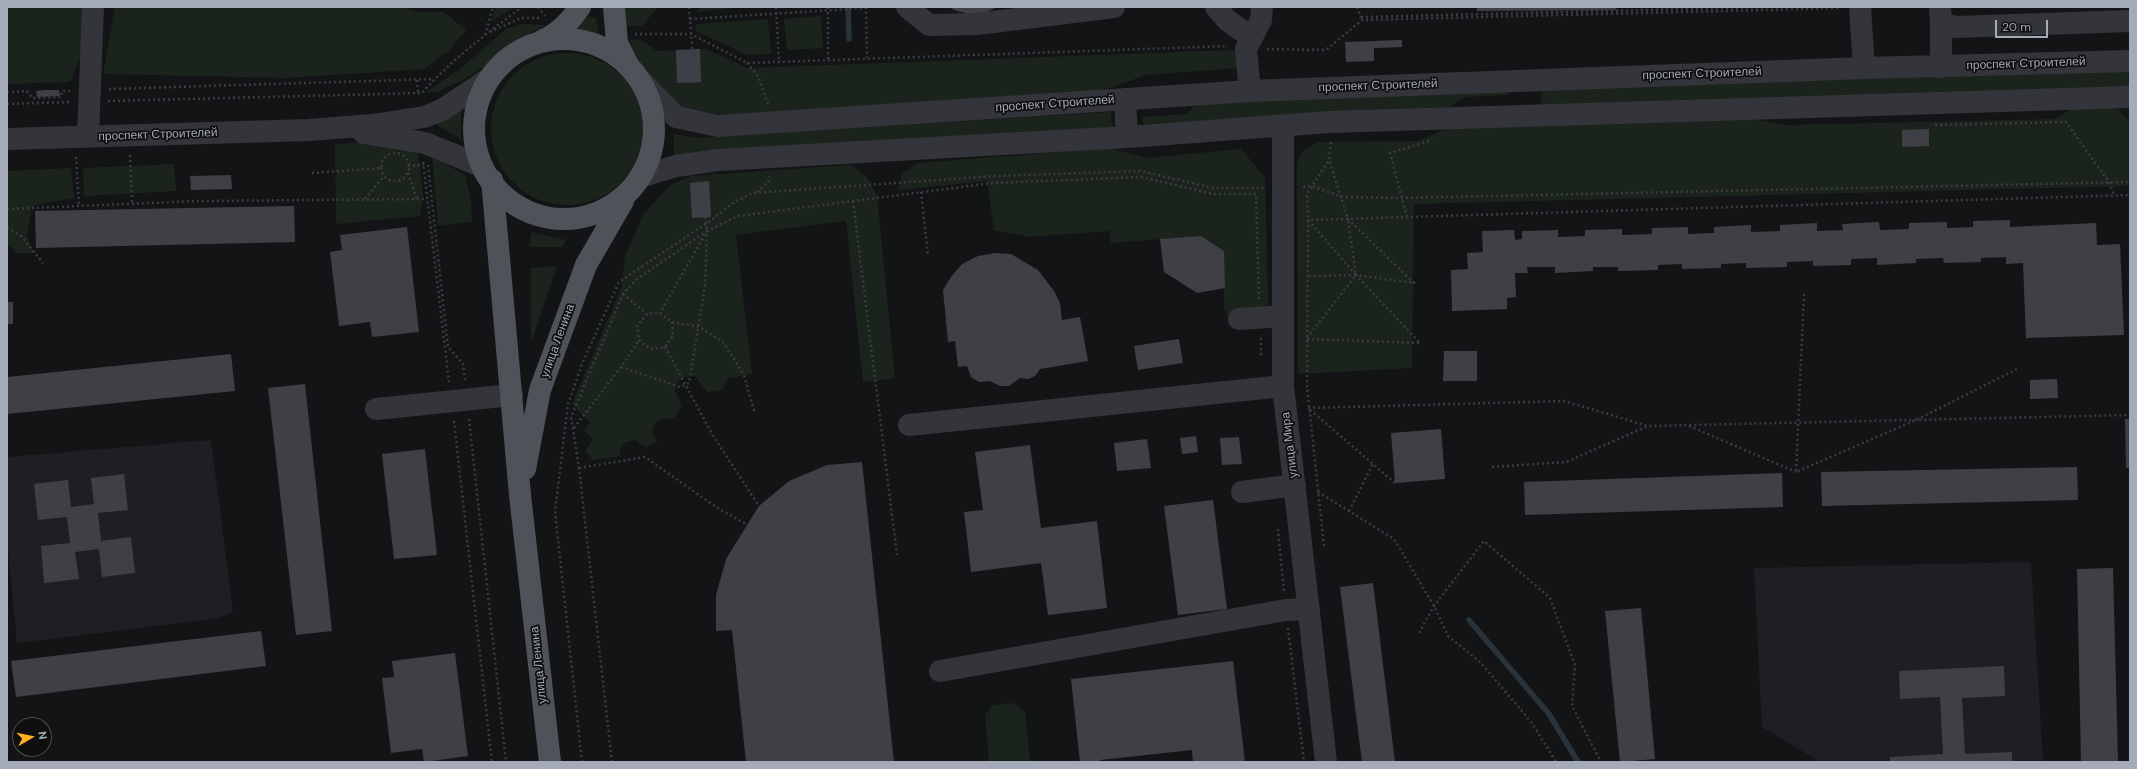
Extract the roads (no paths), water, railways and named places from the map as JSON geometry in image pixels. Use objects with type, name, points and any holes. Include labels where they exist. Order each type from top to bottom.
[{"type":"main road","name":"улица Ленина","points":[[550,762],[520,496],[512,395],[486,173],[473,133],[477,103],[488,80],[507,58],[536,42],[552,36],[573,18],[580,7]]},
{"type":"main road","points":[[486,173],[523,211],[545,219],[572,220],[603,212],[625,198],[643,176],[654,147],[654,115],[643,83],[627,63],[617,43],[614,7]]},
{"type":"main road","points":[[536,42],[566,38],[593,43],[627,63]]},
{"type":"main road","name":"улица Ленина","points":[[520,496],[540,390],[586,265],[625,198]]},
{"type":"street","points":[[88,137],[93,7]]},
{"type":"street","points":[[907,7],[929,25],[977,24],[1114,7]]},
{"type":"street","points":[[1216,7],[1249,43]]},
{"type":"street","points":[[1250,91],[1249,43],[1261,20],[1262,7]]},
{"type":"street","points":[[1860,7],[1864,68]]},
{"type":"street","points":[[1941,15],[1956,27],[2130,21]]},
{"type":"street","points":[[1941,15],[1941,67]]},
{"type":"street","name":"проспект Строителей","points":[[643,83],[676,117],[718,126],[1250,91],[1864,68],[2130,61]]},
{"type":"street","name":"проспект Строителей","points":[[7,139],[309,130],[372,124],[424,117],[442,110],[488,80]]},
{"type":"street","points":[[1526,81],[1526,116]]},
{"type":"street","points":[[643,176],[676,166],[718,160],[1127,137],[1283,126],[1526,116],[2130,97]]},
{"type":"street","points":[[1125,99],[1127,137]]},
{"type":"street","name":"улица Мира","points":[[1283,126],[1283,386],[1326,762]]},
{"type":"street","name":"проспект Строителей","points":[[309,130],[372,133],[421,142],[486,173]]},
{"type":"street","points":[[1239,320],[1283,316]]},
{"type":"street","points":[[909,425],[1283,386]]},
{"type":"street","points":[[376,409],[512,395]]},
{"type":"street","points":[[1242,492],[1295,485]]},
{"type":"street","points":[[940,671],[1286,610],[1309,609]]},
{"type":"waterway","points":[[848,7],[849,39]]},
{"type":"waterway","points":[[1469,620],[1549,714],[1578,762]]}]
